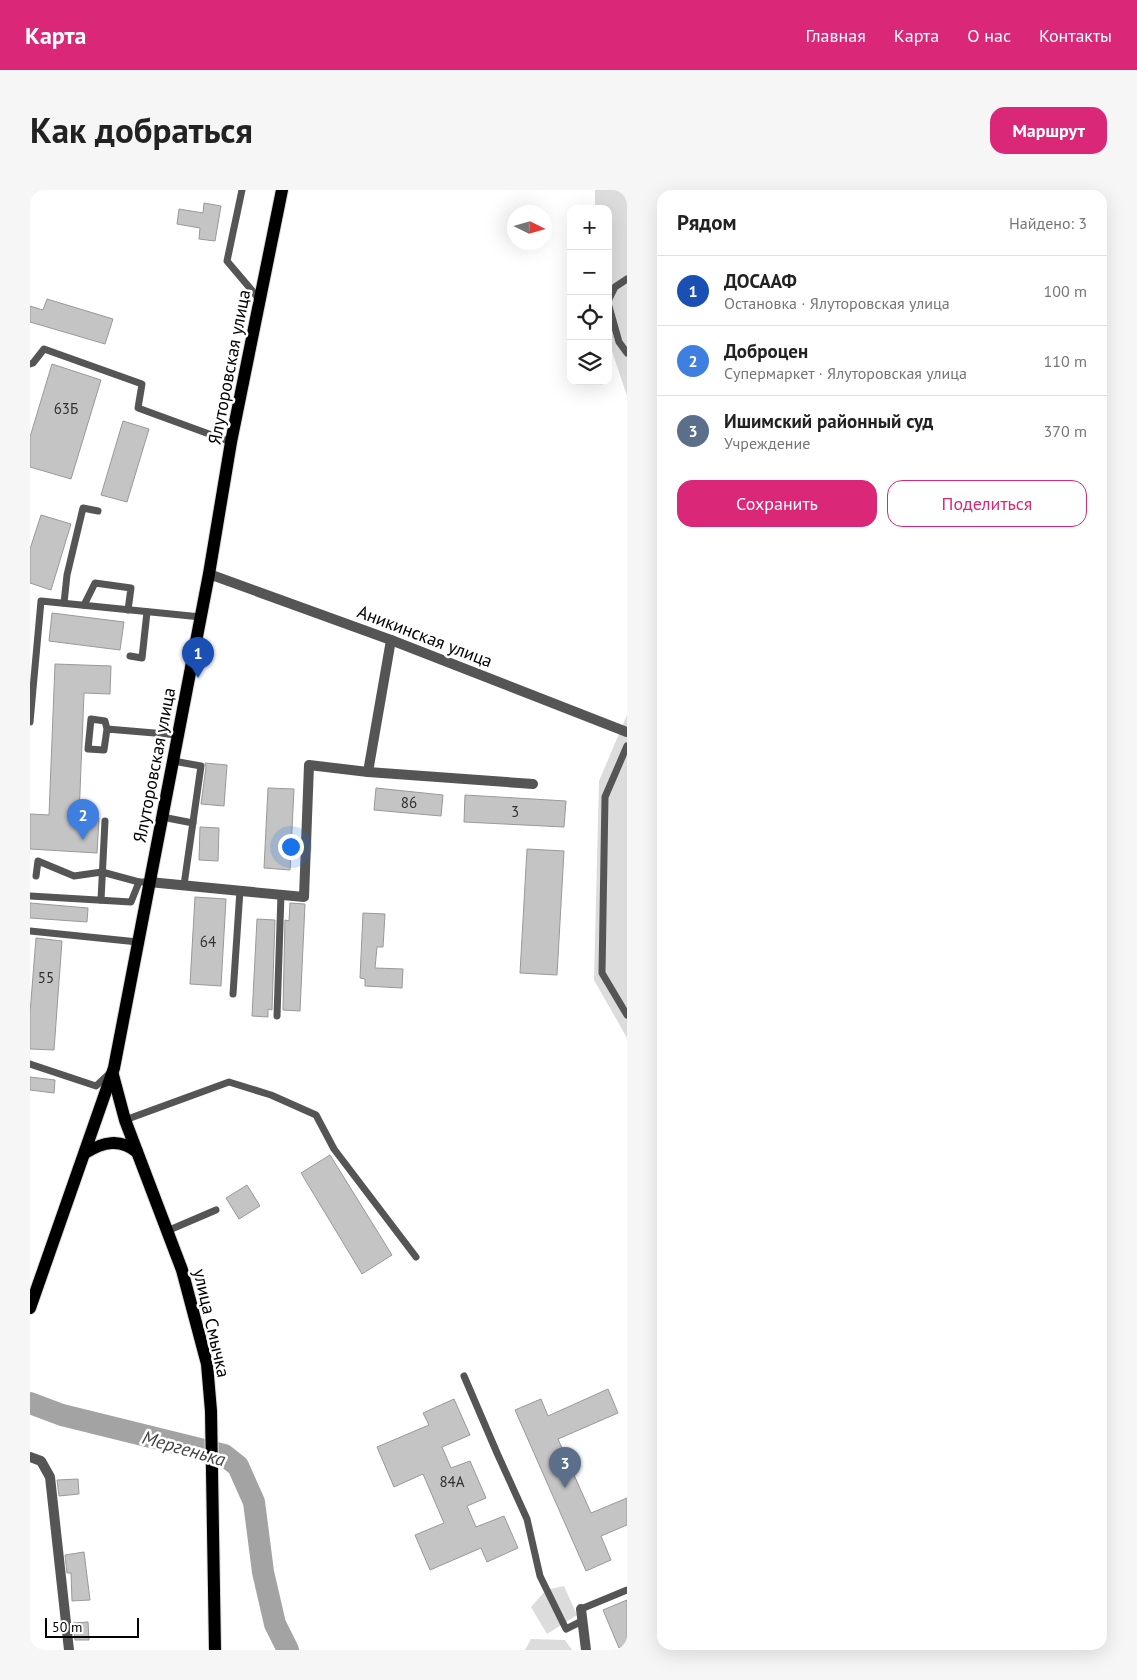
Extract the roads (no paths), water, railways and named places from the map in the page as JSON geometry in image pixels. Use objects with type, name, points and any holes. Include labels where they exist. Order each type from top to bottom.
[{"type":"main road","name":"Ялуторовская улица","points":[[30,1308],[114,1071],[138,942],[144,882],[162,817],[201,617],[232,442],[282,190]]},
{"type":"main road","name":"улица Смычка","points":[[114,1071],[125,1120],[182,1270],[207,1364],[211,1411],[213,1480],[215,1650]]},
{"type":"main road","points":[[85,1153],[106,1143],[117,1142],[125,1144],[137,1152]]},
{"type":"street","name":"Аникинская улица","points":[[209,574],[391,640],[627,732]]},
{"type":"street","points":[[368,772],[391,640]]},
{"type":"street","points":[[144,882],[304,897],[309,765],[368,772],[533,784]]},
{"type":"street","points":[[30,1457],[41,1461],[50,1477],[69,1650]]},
{"type":"street","points":[[581,1609],[586,1650]]},
{"type":"lane","points":[[242,190],[227,261],[260,300]]},
{"type":"lane","points":[[611,295],[615,287],[627,279]]},
{"type":"lane","points":[[612,317],[619,342],[627,353]]},
{"type":"lane","points":[[30,364],[33,364],[44,349],[142,384],[138,408],[232,442]]},
{"type":"lane","points":[[64,603],[67,575],[83,508],[98,511]]},
{"type":"lane","points":[[84,605],[95,583],[131,588],[128,610]]},
{"type":"lane","points":[[30,722],[41,601],[201,617]]},
{"type":"lane","points":[[130,656],[142,658],[147,612]]},
{"type":"lane","points":[[91,719],[105,720],[107,729],[104,750],[88,749],[91,719]]},
{"type":"lane","points":[[107,729],[178,735]]},
{"type":"lane","points":[[627,746],[605,797],[602,973],[627,1015]]},
{"type":"lane","points":[[173,761],[201,766],[184,885]]},
{"type":"lane","points":[[162,817],[193,822]]},
{"type":"lane","points":[[100,900],[105,821]]},
{"type":"lane","points":[[30,896],[131,902],[144,882],[102,872],[74,876],[38,861],[36,876]]},
{"type":"lane","points":[[233,994],[240,890]]},
{"type":"lane","points":[[277,1016],[281,894]]},
{"type":"lane","points":[[30,931],[138,942]]},
{"type":"lane","points":[[30,1064],[96,1086],[114,1071]]},
{"type":"lane","points":[[125,1120],[229,1082],[271,1095],[316,1114],[334,1149],[416,1257]]},
{"type":"lane","points":[[167,1230],[216,1210]]},
{"type":"lane","points":[[464,1376],[527,1518],[540,1576],[566,1629],[582,1621]]},
{"type":"lane","points":[[581,1609],[627,1590]]},
{"type":"waterway","name":"Мергенька","points":[[30,1403],[62,1415],[224,1455],[238,1466],[254,1502],[263,1572],[275,1624],[288,1650]]},
{"type":"place","name":"ДОСААФ","points":[[198,678]]},
{"type":"place","name":"Доброцен","points":[[83,840]]},
{"type":"place","name":"Ишимский районный суд","points":[[565,1488]]}]
